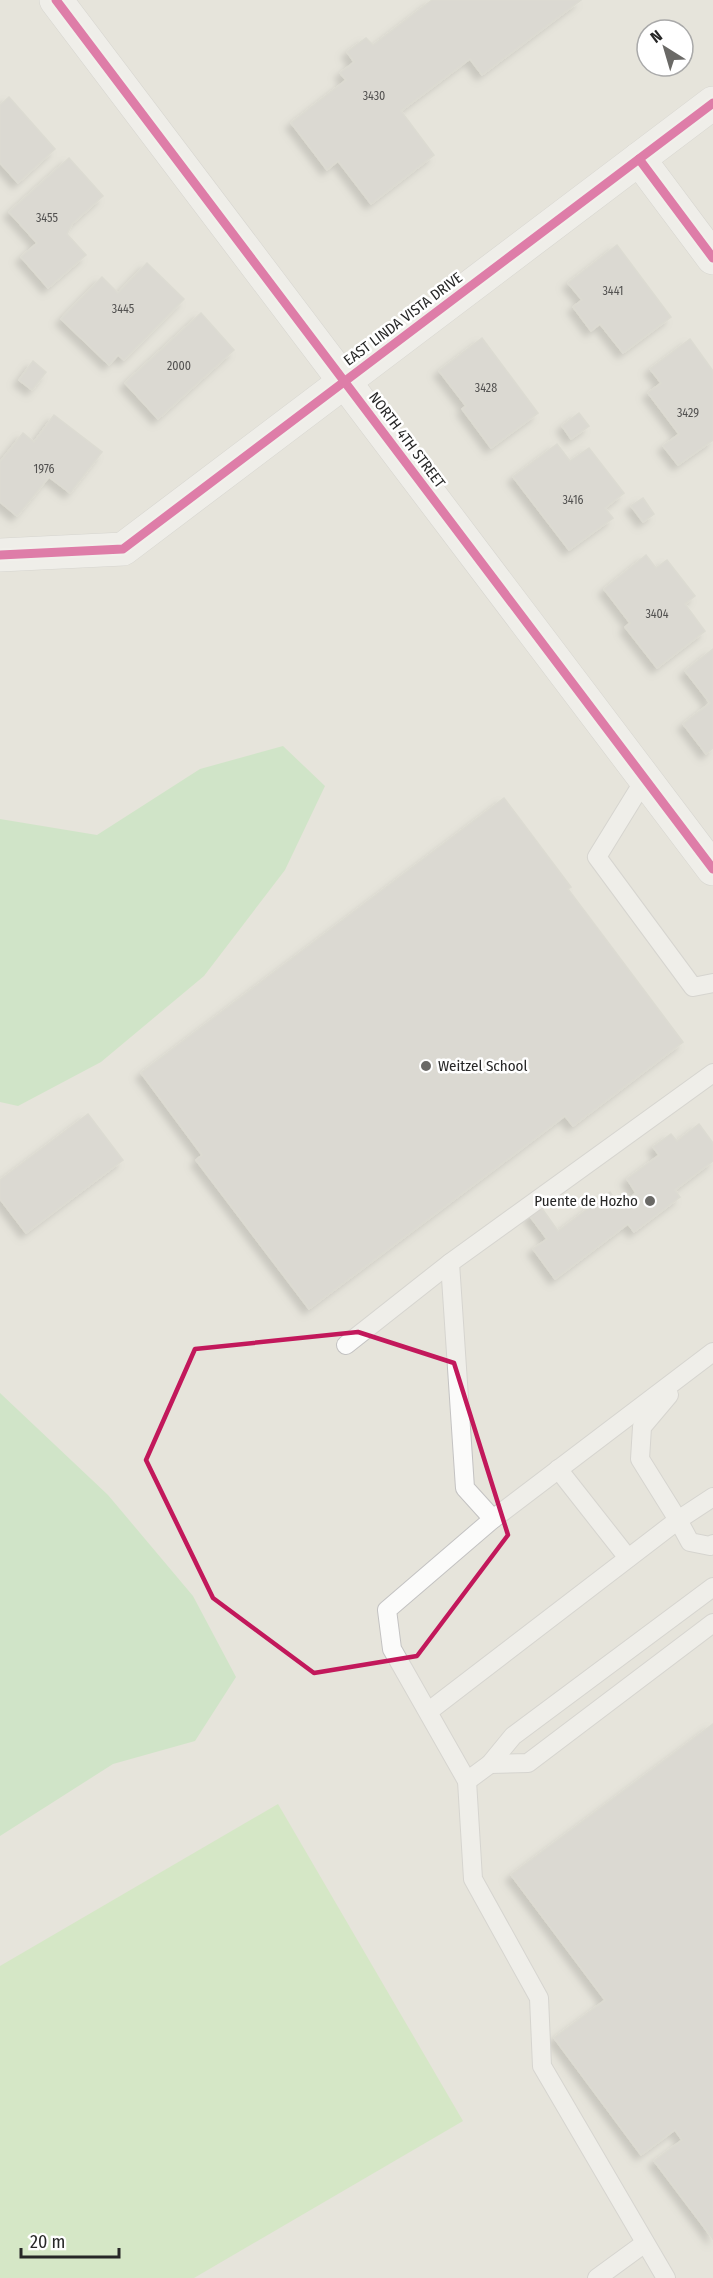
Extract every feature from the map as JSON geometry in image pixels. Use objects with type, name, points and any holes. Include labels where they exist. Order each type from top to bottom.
[{"type":"street","name":"NORTH 4TH STREET","points":[[56,0],[713,869]]},
{"type":"street","name":"EAST LINDA VISTA DRIVE","points":[[0,555],[123,549],[713,103]]},
{"type":"street","points":[[639,159],[713,258]]},
{"type":"lane","points":[[645,779],[597,857],[693,987],[713,983]]},
{"type":"lane","points":[[346,1345],[450,1263],[713,1072]]},
{"type":"lane","points":[[450,1263],[465,1488],[493,1519]]},
{"type":"lane","points":[[666,2278],[542,2066],[539,1998],[473,1879],[467,1781],[392,1649],[387,1610],[493,1519],[713,1352]]},
{"type":"lane","points":[[687,1372],[642,1427],[640,1459],[690,1542],[710,1546],[713,1544]]},
{"type":"lane","points":[[558,1469],[628,1558]]},
{"type":"lane","points":[[429,1711],[678,1520],[713,1497]]},
{"type":"lane","points":[[467,1781],[490,1764],[513,1736],[713,1587]]},
{"type":"lane","points":[[490,1764],[528,1763],[713,1623]]},
{"type":"lane","points":[[597,2278],[645,2243]]},
{"type":"highlighted area","points":[[358,1332],[454,1363],[508,1535],[417,1656],[314,1673],[213,1598],[146,1460],[195,1349]]},
{"type":"green space","points":[[283,746],[325,786],[285,870],[204,976],[101,1062],[18,1106],[0,1102],[0,819],[97,835],[200,769]]},
{"type":"green space","points":[[0,1393],[108,1495],[193,1596],[236,1677],[195,1741],[113,1764],[0,1836]]},
{"type":"green space","points":[[278,1804],[463,2121],[194,2278],[0,2278],[0,1966]]},
{"type":"building","points":[[432,0],[581,0],[482,75],[470,59],[401,111],[434,155],[371,204],[338,161],[327,170],[291,123],[346,80],[340,73],[354,62],[347,52],[366,38],[373,45]]},
{"type":"building","points":[[9,97],[55,149],[18,183],[0,163],[0,105]]},
{"type":"building","points":[[69,158],[103,196],[72,224],[67,234],[86,255],[48,288],[21,257],[37,243],[9,212]]},
{"type":"building","points":[[617,245],[671,317],[623,353],[600,324],[591,331],[573,307],[582,300],[568,283]]},
{"type":"building","points":[[147,263],[184,299],[124,360],[118,355],[109,365],[61,319],[102,277],[118,293]]},
{"type":"building","points":[[201,313],[234,350],[158,419],[125,383]]},
{"type":"building","points":[[482,338],[538,413],[491,448],[462,409],[466,406],[439,371]]},
{"type":"building","points":[[690,339],[713,371],[713,440],[678,465],[663,446],[679,434],[648,393],[661,383],[650,369]]},
{"type":"building","points":[[33,361],[46,372],[32,390],[19,380]]},
{"type":"building","points":[[579,413],[589,426],[571,439],[562,426]]},
{"type":"building","points":[[54,415],[102,452],[70,493],[49,477],[17,516],[0,502],[0,462],[23,433],[34,442]]},
{"type":"building","points":[[557,444],[570,461],[589,448],[624,493],[605,508],[613,518],[569,550],[513,477]]},
{"type":"building","points":[[643,498],[654,514],[643,522],[631,506]]},
{"type":"building","points":[[646,555],[656,568],[667,560],[695,596],[685,604],[705,631],[657,668],[625,627],[630,623],[604,589]]},
{"type":"building","points":[[713,649],[713,748],[706,754],[683,724],[710,703],[685,671]]},
{"type":"building","points":[[504,798],[571,887],[568,889],[683,1042],[573,1126],[565,1116],[309,1309],[196,1160],[202,1155],[141,1073]]},
{"type":"building","points":[[88,1114],[123,1160],[26,1233],[0,1199],[0,1180]]},
{"type":"building","name":"Puente de Hozho","points":[[699,1124],[713,1143],[713,1161],[675,1190],[680,1197],[634,1232],[628,1224],[555,1279],[533,1249],[547,1239],[529,1215],[541,1207],[558,1231],[610,1192],[619,1205],[636,1193],[627,1179],[659,1155],[653,1147],[671,1134],[677,1141]]},
{"type":"building","points":[[713,1724],[713,2239],[654,2161],[682,2140],[675,2130],[641,2155],[554,2038],[605,2000],[511,1875]]},
{"type":"cycle path","points":[[56,0],[713,869]]},
{"type":"cycle path","points":[[0,555],[123,549],[713,103]]},
{"type":"cycle path","points":[[639,159],[713,258]]},
{"type":"place","name":"Weitzel School","points":[[426,1066]]},
{"type":"place","name":"Puente de Hozho","points":[[650,1201]]}]
